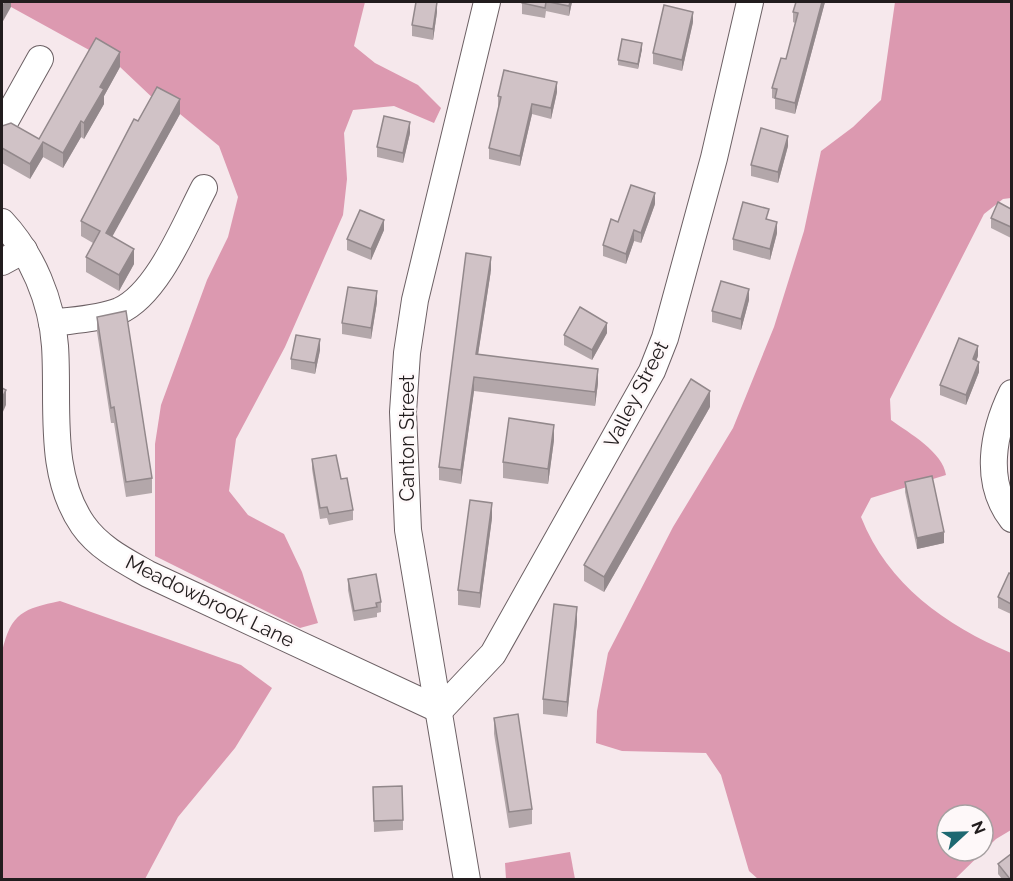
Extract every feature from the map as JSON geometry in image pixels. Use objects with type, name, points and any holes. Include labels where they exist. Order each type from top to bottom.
[{"type":"street","name":"Canton Street","points":[[467,879],[408,530],[403,470],[403,412],[407,352],[415,300],[487,2]]},
{"type":"street","name":"Valley Street","points":[[440,710],[493,654],[652,370],[665,338],[714,158],[750,2]]},
{"type":"street","points":[[2,127],[40,59]]},
{"type":"street","points":[[52,323],[116,312],[138,299],[163,265],[204,188]]},
{"type":"street","name":"Meadowbrook Lane","points":[[2,222],[24,250],[39,282],[52,323],[62,471],[75,510],[93,536],[112,553],[148,574],[440,710]]},
{"type":"street","points":[[2,262],[24,250]]},
{"type":"street","points":[[1011,393],[998,431],[993,474],[998,495],[1011,519]]},
{"type":"shaded area","points":[[2,2],[365,2],[354,46],[375,63],[418,85],[441,108],[434,123],[394,106],[353,110],[344,133],[347,179],[343,215],[285,347],[236,439],[229,491],[248,515],[284,534],[302,572],[318,623],[300,628],[155,556],[155,444],[161,405],[207,280],[228,237],[238,197],[219,146],[180,114],[157,102],[120,67]]},
{"type":"shaded area","points":[[895,2],[1011,2],[1011,198],[1003,199],[984,214],[890,399],[891,420],[932,451],[944,467],[946,475],[871,498],[861,517],[872,541],[887,563],[921,600],[964,630],[1011,653],[1011,830],[995,840],[995,803],[935,803],[935,863],[971,863],[955,879],[758,879],[749,871],[721,775],[706,753],[622,751],[596,743],[597,711],[608,653],[673,527],[733,428],[774,327],[804,231],[821,151],[853,127],[881,100]]},
{"type":"shaded area","points":[[60,601],[241,665],[272,688],[235,748],[178,817],[145,879],[2,879],[2,652],[10,628],[21,614]]},
{"type":"shaded area","points":[[570,852],[575,879],[506,879],[505,863]]},
{"type":"building","points":[[416,2],[437,2],[433,29],[412,25]]},
{"type":"building","points":[[522,2],[546,2],[545,8]]},
{"type":"building","points":[[549,2],[570,2],[569,6]]},
{"type":"building","points":[[796,2],[822,2],[795,103],[775,98],[777,89],[772,88],[781,58],[786,59],[798,13],[793,12]]},
{"type":"building","points":[[664,5],[693,12],[682,60],[653,53]]},
{"type":"building","points":[[96,38],[120,52],[100,87],[104,89],[84,123],[81,121],[63,153],[43,142],[30,164],[2,148],[2,126],[11,123],[39,139]]},
{"type":"building","points":[[622,39],[642,43],[638,64],[618,60]]},
{"type":"building","points":[[504,70],[557,82],[551,108],[532,104],[520,156],[489,148],[501,97],[498,96]]},
{"type":"building","points":[[157,87],[180,99],[106,233],[134,249],[119,275],[86,257],[100,231],[81,221],[134,119],[138,121]]},
{"type":"building","points":[[384,116],[410,122],[403,153],[377,147]]},
{"type":"building","points":[[761,128],[788,136],[778,172],[751,165]]},
{"type":"building","points":[[631,185],[655,193],[641,233],[634,230],[626,254],[603,245],[611,219],[618,222]]},
{"type":"building","points":[[743,202],[769,209],[766,219],[777,222],[770,249],[733,239]]},
{"type":"building","points":[[998,202],[1011,209],[1011,227],[991,218]]},
{"type":"building","points":[[360,210],[384,220],[371,249],[347,239]]},
{"type":"building","points":[[466,253],[491,257],[476,354],[598,369],[595,392],[474,377],[461,470],[439,467]]},
{"type":"building","points":[[721,281],[749,289],[741,319],[712,311]]},
{"type":"building","points":[[348,287],[377,291],[371,328],[342,323]]},
{"type":"building","points":[[580,307],[607,323],[592,350],[564,335]]},
{"type":"building","points":[[126,311],[152,478],[126,482],[114,407],[111,408],[97,317]]},
{"type":"building","points":[[296,335],[320,339],[315,363],[291,359]]},
{"type":"building","points":[[959,338],[978,346],[973,359],[979,362],[966,395],[940,385]]},
{"type":"building","points":[[691,379],[710,391],[604,577],[584,565]]},
{"type":"building","points":[[509,418],[554,425],[548,469],[503,462]]},
{"type":"building","points":[[336,455],[341,479],[347,478],[353,510],[329,514],[327,507],[320,508],[312,459]]},
{"type":"building","points":[[932,476],[944,532],[917,538],[905,482]]},
{"type":"building","points":[[470,500],[492,503],[480,593],[458,590]]},
{"type":"building","points":[[1009,573],[1011,574],[1011,604],[998,597]]},
{"type":"building","points":[[376,574],[381,602],[376,603],[377,607],[354,611],[348,579]]},
{"type":"building","points":[[554,604],[577,607],[567,702],[543,699]]},
{"type":"building","points":[[518,714],[532,809],[509,812],[494,718]]},
{"type":"building","points":[[402,786],[403,820],[374,821],[373,787]]},
{"type":"building","points":[[1011,854],[1011,879],[1010,879],[998,864]]}]
